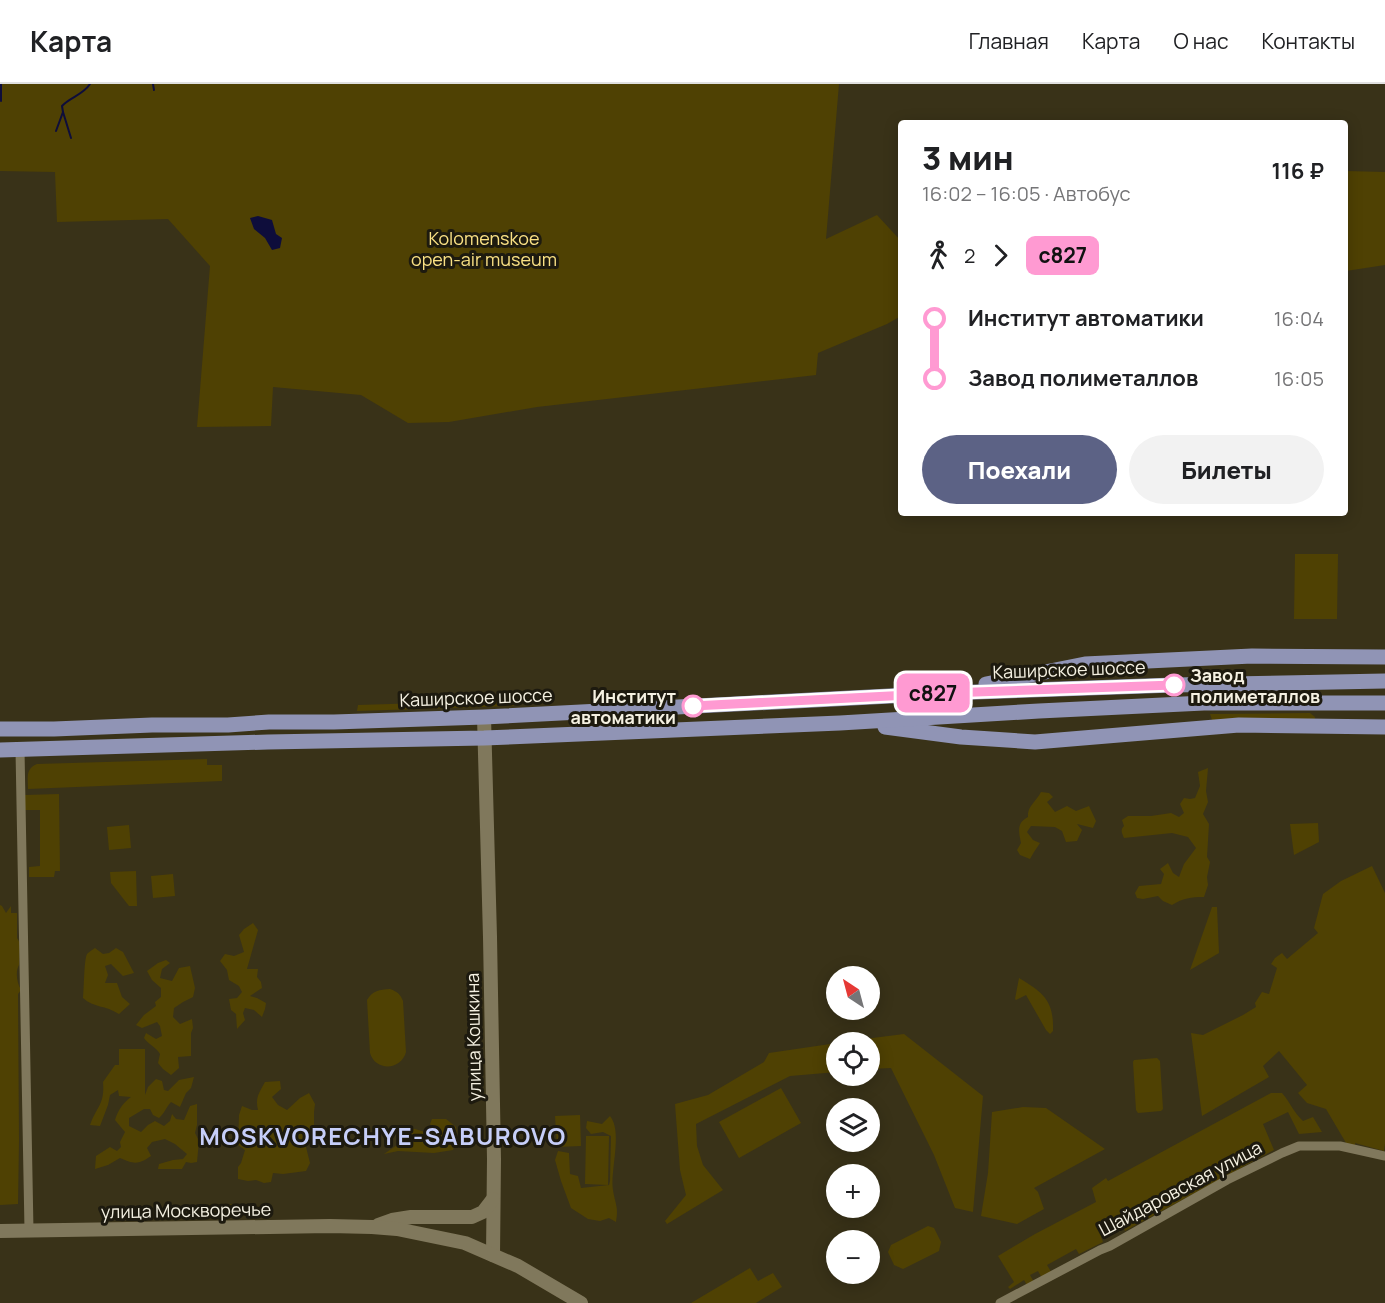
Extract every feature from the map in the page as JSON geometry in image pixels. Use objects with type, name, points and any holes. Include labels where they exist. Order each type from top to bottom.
[{"type":"main road","points":[[948,693],[1085,664],[1252,656],[1385,657]]},
{"type":"main road","name":"Каширское шоссе","points":[[0,729],[484,717],[948,693],[1385,681]]},
{"type":"main road","points":[[0,750],[484,738],[840,723],[1204,703],[1385,703]]},
{"type":"main road","name":"улица Кошкина","points":[[484,717],[490,937],[493,1255]]},
{"type":"main road","points":[[840,723],[1035,742],[1239,725],[1385,727]]},
{"type":"main road","name":"улица Москворечье","points":[[372,1227],[392,1220],[411,1217],[472,1216],[483,1212],[494,1199]]},
{"type":"main road","name":"улица Москворечье","points":[[0,1231],[372,1227],[409,1231],[465,1243],[493,1255]]},
{"type":"main road","points":[[465,1243],[481,1238],[493,1230]]},
{"type":"main road","points":[[493,1255],[518,1266],[581,1303]]},
{"type":"street","points":[[20,750],[29,1230]]},
{"type":"street","name":"Шайдаровская улица","points":[[1000,1303],[1110,1246],[1227,1180],[1292,1148],[1340,1146],[1385,1156]]},
{"type":"green space","name":"Kolomenskoe open-air museum","points":[[0,84],[839,84],[826,239],[877,215],[898,238],[898,318],[818,353],[816,375],[537,407],[449,422],[408,423],[361,395],[273,387],[271,426],[197,427],[210,266],[168,219],[57,222],[55,172],[0,171]]},
{"type":"green space","points":[[1348,171],[1385,172],[1385,265],[1348,271]]},
{"type":"green space","points":[[1295,554],[1338,554],[1337,619],[1294,619]]},
{"type":"green space","points":[[519,700],[513,706],[357,711],[358,705]]},
{"type":"green space","points":[[1310,713],[1315,717],[1314,724],[1212,720],[1210,714]]},
{"type":"green space","points":[[207,759],[207,765],[222,765],[222,781],[28,789],[29,771],[37,764]]},
{"type":"green space","points":[[1208,768],[1206,791],[1208,802],[1203,814],[1209,824],[1207,857],[1210,862],[1208,885],[1204,897],[1187,898],[1172,905],[1158,896],[1137,898],[1135,893],[1139,886],[1161,884],[1164,874],[1160,869],[1168,863],[1173,873],[1179,877],[1184,864],[1196,848],[1188,837],[1172,833],[1124,838],[1122,820],[1128,816],[1171,813],[1179,817],[1184,813],[1180,804],[1184,798],[1195,798],[1200,786],[1198,772]]},
{"type":"green space","points":[[1041,792],[1049,793],[1053,797],[1047,802],[1055,812],[1067,806],[1076,811],[1089,806],[1096,821],[1093,828],[1077,824],[1082,830],[1077,841],[1066,842],[1062,831],[1055,827],[1031,826],[1027,832],[1033,840],[1040,843],[1030,859],[1020,855],[1017,850],[1021,843],[1019,828],[1024,819],[1028,817],[1030,807]]},
{"type":"green space","points":[[59,794],[60,871],[55,871],[54,877],[29,877],[29,867],[40,866],[40,810],[25,810],[25,795]]},
{"type":"green space","points":[[1318,823],[1319,842],[1294,855],[1290,824]]},
{"type":"green space","points":[[129,825],[131,848],[109,850],[107,827]]},
{"type":"green space","points":[[1372,866],[1385,893],[1384,1151],[1355,1143],[1355,1146],[1349,1148],[1326,1109],[1307,1103],[1298,1093],[1307,1085],[1279,1051],[1263,1066],[1269,1077],[1202,1116],[1191,1033],[1203,1035],[1256,1007],[1255,1003],[1262,992],[1269,994],[1277,968],[1271,964],[1275,958],[1282,953],[1287,959],[1318,933],[1314,928],[1323,894],[1341,881]]},
{"type":"green space","points":[[136,871],[137,906],[129,906],[111,883],[110,872]]},
{"type":"green space","points":[[173,874],[175,896],[153,898],[151,876]]},
{"type":"green space","points":[[0,905],[6,913],[11,906],[11,913],[17,913],[17,938],[20,943],[17,974],[21,990],[18,994],[18,1204],[0,1205]]},
{"type":"green space","points":[[1212,907],[1217,907],[1219,953],[1190,970]]},
{"type":"green space","points":[[253,923],[258,930],[247,969],[258,969],[257,977],[262,988],[250,996],[266,1003],[262,1017],[254,1010],[245,1008],[243,1013],[245,1020],[237,1029],[236,1014],[231,1010],[229,999],[237,998],[242,992],[239,986],[229,980],[227,970],[220,961],[225,954],[234,956],[244,952],[239,935]]},
{"type":"green space","points":[[95,948],[103,954],[116,948],[123,952],[134,973],[123,976],[111,964],[105,966],[108,975],[105,983],[117,983],[122,997],[130,1004],[119,1014],[83,998],[86,957]]},
{"type":"green space","points":[[166,960],[170,963],[162,969],[160,978],[172,981],[179,968],[190,966],[195,988],[193,997],[174,1008],[173,1017],[180,1024],[192,1019],[193,1028],[191,1056],[178,1057],[179,1068],[171,1075],[158,1063],[160,1054],[144,1038],[146,1033],[156,1039],[162,1036],[160,1026],[157,1022],[142,1028],[136,1025],[156,1006],[155,1002],[161,997],[161,988],[152,980],[147,971]]},
{"type":"green space","points":[[1019,978],[1035,988],[1046,999],[1052,1012],[1053,1031],[1050,1034],[1026,995],[1015,999]]},
{"type":"green space","points":[[390,989],[395,991],[403,1001],[406,1052],[399,1063],[382,1066],[373,1059],[370,1053],[367,1000],[377,991]]},
{"type":"green space","points":[[904,1034],[983,1096],[973,1212],[955,1208],[934,1155],[891,1068],[880,1069],[880,1037]]},
{"type":"green space","points":[[826,1045],[826,1073],[790,1076],[696,1124],[697,1146],[703,1165],[723,1190],[667,1224],[665,1221],[686,1195],[680,1170],[675,1104],[708,1095],[764,1062],[769,1053]]},
{"type":"green space","points":[[119,1049],[145,1049],[145,1095],[148,1087],[156,1079],[162,1081],[164,1090],[168,1091],[179,1080],[194,1077],[191,1088],[186,1093],[180,1107],[171,1102],[159,1118],[153,1115],[150,1109],[144,1109],[129,1118],[129,1126],[141,1132],[155,1121],[164,1126],[170,1121],[172,1114],[176,1119],[184,1120],[190,1106],[197,1104],[195,1133],[199,1141],[197,1162],[186,1162],[182,1169],[158,1169],[159,1164],[183,1159],[187,1154],[165,1139],[152,1142],[147,1148],[151,1156],[143,1161],[133,1162],[120,1158],[95,1169],[96,1156],[110,1147],[117,1151],[121,1147],[120,1142],[125,1132],[115,1120],[121,1107],[131,1097],[119,1096],[118,1090],[110,1095],[100,1126],[90,1125],[102,1100],[103,1082],[115,1065],[119,1065]]},
{"type":"green space","points":[[1157,1058],[1160,1061],[1163,1109],[1138,1113],[1133,1062],[1134,1060]]},
{"type":"green space","points":[[280,1081],[281,1089],[272,1097],[278,1105],[287,1110],[309,1093],[315,1104],[314,1132],[306,1147],[310,1163],[306,1171],[273,1173],[271,1182],[238,1179],[238,1167],[245,1150],[238,1145],[239,1115],[242,1106],[258,1110],[257,1099],[265,1082]]},
{"type":"green space","points":[[781,1088],[801,1123],[739,1158],[719,1122]]},
{"type":"green space","points":[[1271,1093],[1282,1093],[1303,1121],[1313,1117],[1322,1132],[1299,1134],[1288,1112],[1263,1124],[1274,1150],[1125,1231],[1123,1226],[1101,1237],[1103,1242],[1079,1254],[1076,1249],[1047,1265],[1053,1275],[1043,1280],[1038,1271],[1030,1275],[1035,1284],[1028,1287],[1024,1280],[1010,1289],[1008,1287],[1014,1282],[998,1256],[1096,1202],[1092,1188],[1106,1178],[1108,1181]]},
{"type":"green space","points":[[1023,1107],[1046,1108],[1105,1149],[1034,1188],[1038,1192],[1044,1209],[1017,1224],[981,1216],[988,1173],[992,1112]]},
{"type":"green space","points":[[580,1115],[581,1146],[557,1147],[555,1116]]},
{"type":"green space","points":[[610,1116],[616,1132],[613,1190],[617,1209],[616,1222],[609,1218],[600,1221],[588,1219],[571,1208],[555,1160],[558,1151],[569,1153],[570,1174],[578,1176],[581,1188],[609,1185],[611,1136],[603,1132],[591,1134],[586,1128],[587,1121],[602,1124]]},
{"type":"green space","points":[[432,1119],[446,1119],[456,1127],[457,1138],[453,1150],[434,1153],[398,1151],[384,1154],[397,1145],[408,1127],[431,1136],[436,1134],[430,1124]]},
{"type":"green space","points":[[586,1136],[609,1136],[608,1185],[585,1184]]},
{"type":"green space","points":[[242,1204],[243,1215],[225,1217],[207,1214],[202,1205]]},
{"type":"green space","points":[[928,1226],[934,1228],[941,1242],[939,1251],[903,1269],[894,1265],[888,1252],[891,1245]]},
{"type":"green space","points":[[750,1268],[758,1281],[773,1273],[782,1287],[756,1303],[691,1303]]},
{"type":"shaded area","points":[[258,216],[272,220],[276,234],[282,238],[280,248],[272,250],[265,238],[254,229],[250,218]]},
{"type":"waterway","points":[[1,84],[1,101]]},
{"type":"waterway","points":[[56,131],[63,112],[62,106],[90,84]]},
{"type":"waterway","points":[[153,84],[154,90]]},
{"type":"waterway","points":[[63,112],[71,138]]},
{"type":"bus line","name":"с827","points":[[693,706],[948,693],[1174,685]]},
{"type":"place","name":"Завод полиметаллов","points":[[1174,685]]},
{"type":"place","name":"Институт автоматики","points":[[693,706]]},
{"type":"district","name":"MOSKVORECHYE-SABUROVO","points":[[383,1135]]}]
